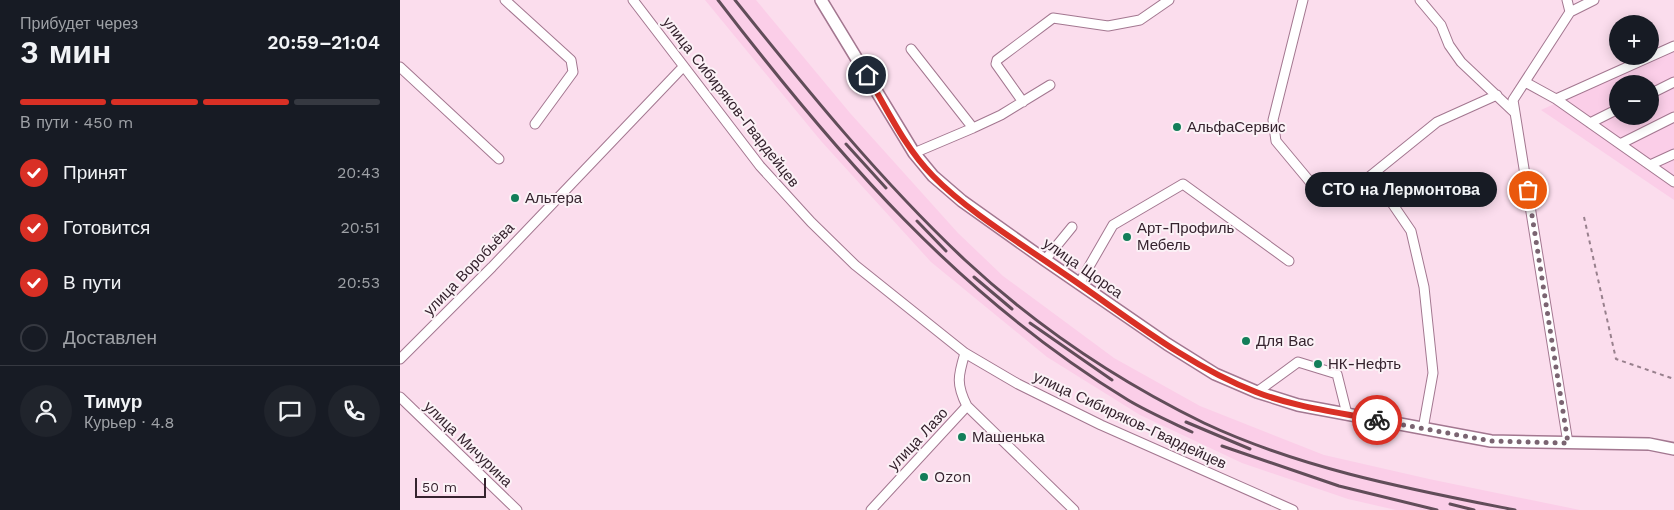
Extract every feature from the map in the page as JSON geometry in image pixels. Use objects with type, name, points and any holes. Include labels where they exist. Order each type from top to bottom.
[{"type":"main road","name":"улица Щорса","points":[[821,0],[914,153],[933,176],[962,201],[1079,284],[1215,374],[1257,392],[1298,405],[1491,441],[1649,444],[1674,449]]},
{"type":"street","points":[[505,0],[571,60],[572,72],[536,124]]},
{"type":"street","name":"улица Сибиряков-Гвардейцев","points":[[633,0],[760,166],[810,222],[855,265],[965,353],[1018,384],[1101,425],[1293,510]]},
{"type":"street","points":[[1023,102],[996,64],[997,60],[1053,18],[1058,17],[1108,26],[1140,20],[1169,0]]},
{"type":"street","points":[[1302,0],[1273,120],[1276,141],[1316,189],[1335,200],[1364,181],[1437,122],[1497,96]]},
{"type":"street","points":[[1420,0],[1441,25],[1449,45],[1458,58],[1515,112]]},
{"type":"street","points":[[1567,0],[1570,12]]},
{"type":"street","points":[[1568,443],[1513,100],[1570,12],[1594,0]]},
{"type":"street","points":[[1556,99],[1674,46]]},
{"type":"street","points":[[911,49],[973,128]]},
{"type":"street","points":[[400,67],[499,160]]},
{"type":"street","name":"улица Воробьёва","points":[[400,359],[492,267],[683,67]]},
{"type":"street","points":[[1525,82],[1556,99],[1674,182]]},
{"type":"street","points":[[1659,90],[1674,82]]},
{"type":"street","points":[[914,153],[1001,115],[1050,85]]},
{"type":"street","points":[[1590,123],[1609,114]]},
{"type":"street","points":[[1620,144],[1674,117]]},
{"type":"street","points":[[1650,165],[1674,154]]},
{"type":"street","points":[[1364,181],[1383,190],[1411,232],[1424,287],[1433,373],[1423,429]]},
{"type":"street","points":[[1079,284],[1113,224],[1183,184],[1289,262]]},
{"type":"street","points":[[1045,260],[1072,227]]},
{"type":"street","name":"улица Лазо","points":[[871,510],[967,406],[961,393],[958,377],[965,353]]},
{"type":"street","points":[[1257,392],[1298,362],[1336,374],[1347,414]]},
{"type":"street","name":"улица Мичурина","points":[[400,397],[517,510]]},
{"type":"street","points":[[967,406],[1074,510]]},
{"type":"path","points":[[1584,216],[1616,360],[1674,379]]},
{"type":"shaded area","points":[[705,0],[756,0],[850,113],[958,233],[1003,276],[1114,358],[1200,406],[1324,455],[1580,510],[1396,510],[1348,499],[1242,463],[1140,415],[1047,357],[931,262],[821,141]]},
{"type":"shaded area","points":[[1674,50],[1674,200],[1541,110],[1609,79],[1609,125],[1659,125],[1659,75],[1619,75],[1641,65],[1659,65],[1659,57]]},
{"type":"railway","points":[[718,0],[808,113],[855,168],[904,220],[955,269],[1009,316],[1067,360],[1128,400],[1192,432]]},
{"type":"railway","points":[[735,0],[874,167],[934,230],[992,284],[1078,350],[1172,407],[1241,439],[1279,453],[1356,476],[1515,510]]},
{"type":"railway","points":[[846,144],[886,188]]},
{"type":"railway","points":[[917,221],[946,251]]},
{"type":"railway","points":[[974,277],[1012,309]]},
{"type":"railway","points":[[1030,323],[1112,380]]},
{"type":"railway","points":[[1186,422],[1250,449]]},
{"type":"railway","points":[[1222,446],[1339,486],[1437,510]]},
{"type":"railway","points":[[1450,504],[1474,510]]},
{"type":"way so far","points":[[1377,420],[1491,441],[1568,443],[1528,190]]},
{"type":"place","name":"АльфаСервис","points":[[1177,127]]},
{"type":"place","name":"СТО на Лермонтова","points":[[1528,190]]},
{"type":"place","name":"Альтера","points":[[515,198]]},
{"type":"place","name":"Арт-Профиль Мебель","points":[[1127,237]]},
{"type":"place","name":"Для Вас","points":[[1246,341]]},
{"type":"place","name":"НК-Нефть","points":[[1318,364]]},
{"type":"place","name":"Машенька","points":[[962,437]]},
{"type":"place","name":"Ozon","points":[[924,477]]},
{"type":"route","points":[[867,75],[914,153],[933,176],[962,201],[994,224],[1167,344],[1215,374],[1257,392],[1298,405],[1377,420]]}]
